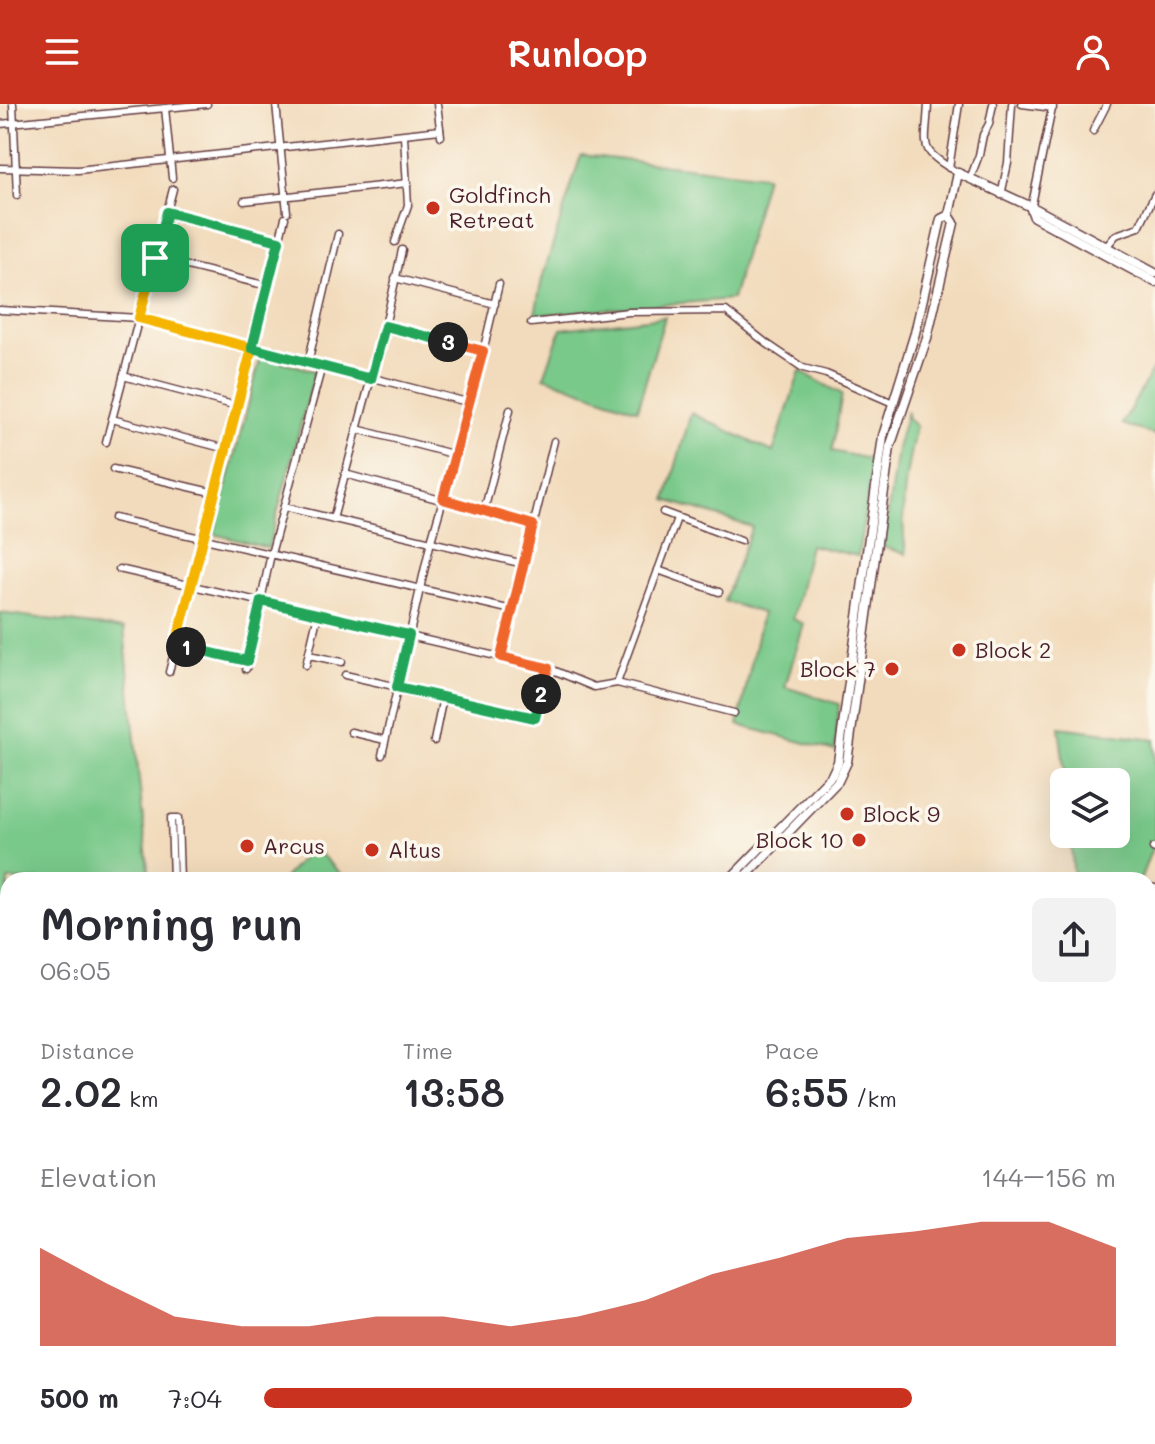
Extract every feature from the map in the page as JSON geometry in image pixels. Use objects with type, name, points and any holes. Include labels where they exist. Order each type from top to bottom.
[{"type":"street","points":[[13,104],[17,195]]},
{"type":"street","points":[[0,124],[207,104]]},
{"type":"street","points":[[169,672],[286,215],[276,104]]},
{"type":"street","points":[[0,168],[78,170],[441,133],[437,104]]},
{"type":"street","points":[[928,104],[925,134],[928,152],[936,161],[1001,195],[1038,210],[1155,273]]},
{"type":"street","points":[[949,168],[959,104]]},
{"type":"street","points":[[970,179],[993,104]]},
{"type":"street","points":[[1001,195],[1008,163],[1012,104]]},
{"type":"street","points":[[1022,104],[1053,106],[1031,209],[1034,217],[1155,282]]},
{"type":"street","points":[[1093,131],[1107,104]]},
{"type":"street","points":[[164,106],[172,178]]},
{"type":"street","points":[[395,242],[408,205],[404,136]]},
{"type":"street","points":[[750,872],[824,796],[844,771],[890,447],[927,338],[954,223],[949,215],[958,173]]},
{"type":"street","points":[[244,201],[408,183]]},
{"type":"street","points":[[106,442],[173,189]]},
{"type":"street","points":[[1106,247],[1115,236],[1139,227],[1155,194]]},
{"type":"street","points":[[167,212],[279,241]]},
{"type":"street","points":[[737,872],[832,775],[838,762],[881,450],[915,333],[941,219],[949,215]]},
{"type":"street","points":[[308,363],[338,234]]},
{"type":"street","points":[[333,519],[385,326],[402,250]]},
{"type":"street","points":[[155,258],[268,286]]},
{"type":"street","points":[[395,278],[495,304]]},
{"type":"street","points":[[382,755],[431,541],[471,403],[499,284]]},
{"type":"street","points":[[0,310],[139,318],[471,403]]},
{"type":"street","points":[[531,323],[629,312],[726,311],[803,368],[826,374],[893,403]]},
{"type":"street","points":[[385,326],[483,351]]},
{"type":"street","points":[[915,333],[927,338]]},
{"type":"street","points":[[176,645],[246,665],[271,554],[322,366]]},
{"type":"street","points":[[123,376],[237,406]]},
{"type":"street","points":[[484,511],[510,410]]},
{"type":"street","points":[[112,419],[226,449]]},
{"type":"street","points":[[357,429],[456,455]]},
{"type":"street","points":[[501,657],[554,441]]},
{"type":"street","points":[[113,469],[215,493]]},
{"type":"street","points":[[345,474],[533,525]]},
{"type":"street","points":[[284,507],[524,564]]},
{"type":"street","points":[[663,512],[741,541]]},
{"type":"street","points":[[114,518],[512,610]]},
{"type":"street","points":[[617,683],[677,518]]},
{"type":"street","points":[[119,569],[548,668],[594,687],[617,683],[734,713]]},
{"type":"street","points":[[658,570],[719,592]]},
{"type":"street","points":[[306,665],[318,614]]},
{"type":"street","points":[[309,655],[342,662]]},
{"type":"street","points":[[345,675],[535,718],[548,668]]},
{"type":"street","points":[[434,741],[443,697]]},
{"type":"street","points":[[351,732],[385,740]]},
{"type":"street","points":[[173,872],[174,818],[179,872]]},
{"type":"green space","points":[[581,155],[766,176],[732,299],[535,315],[542,279]]},
{"type":"green space","points":[[665,317],[637,410],[544,377],[561,329]]},
{"type":"green space","points":[[261,356],[315,371],[268,548],[214,534]]},
{"type":"green space","points":[[1155,365],[1155,435],[1122,424]]},
{"type":"green space","points":[[800,371],[842,394],[832,451],[874,460],[858,556],[810,545],[793,619],[804,624],[785,687],[839,704],[835,751],[738,725],[762,613],[724,601],[752,527],[666,500],[691,413],[773,452]]},
{"type":"green space","points":[[907,411],[908,419],[916,426],[905,490],[903,521],[906,554],[883,547],[897,449]]},
{"type":"green space","points":[[0,613],[124,629],[148,872],[0,872]]},
{"type":"green space","points":[[1059,727],[1155,739],[1155,840],[1143,872],[1073,872],[1071,848],[1130,848],[1130,768],[1064,768]]},
{"type":"green space","points":[[313,847],[339,872],[290,872]]},
{"type":"place","name":"Goldfinch Retreat","points":[[433,208]]},
{"type":"place","name":"Block 2","points":[[959,650]]},
{"type":"place","name":"Block 7","points":[[892,669]]},
{"type":"place","name":"Block 9","points":[[847,814]]},
{"type":"place","name":"Block 10","points":[[859,840]]},
{"type":"place","name":"Arcus","points":[[247,846]]},
{"type":"place","name":"Altus","points":[[372,850]]},
{"type":"route","points":[[155,258],[139,318],[252,348],[176,645],[247,661],[261,601],[409,635],[397,687],[535,718],[548,668],[501,657],[533,525],[443,499],[483,351],[385,326],[371,379],[252,348],[279,241],[167,212],[155,258]]}]
